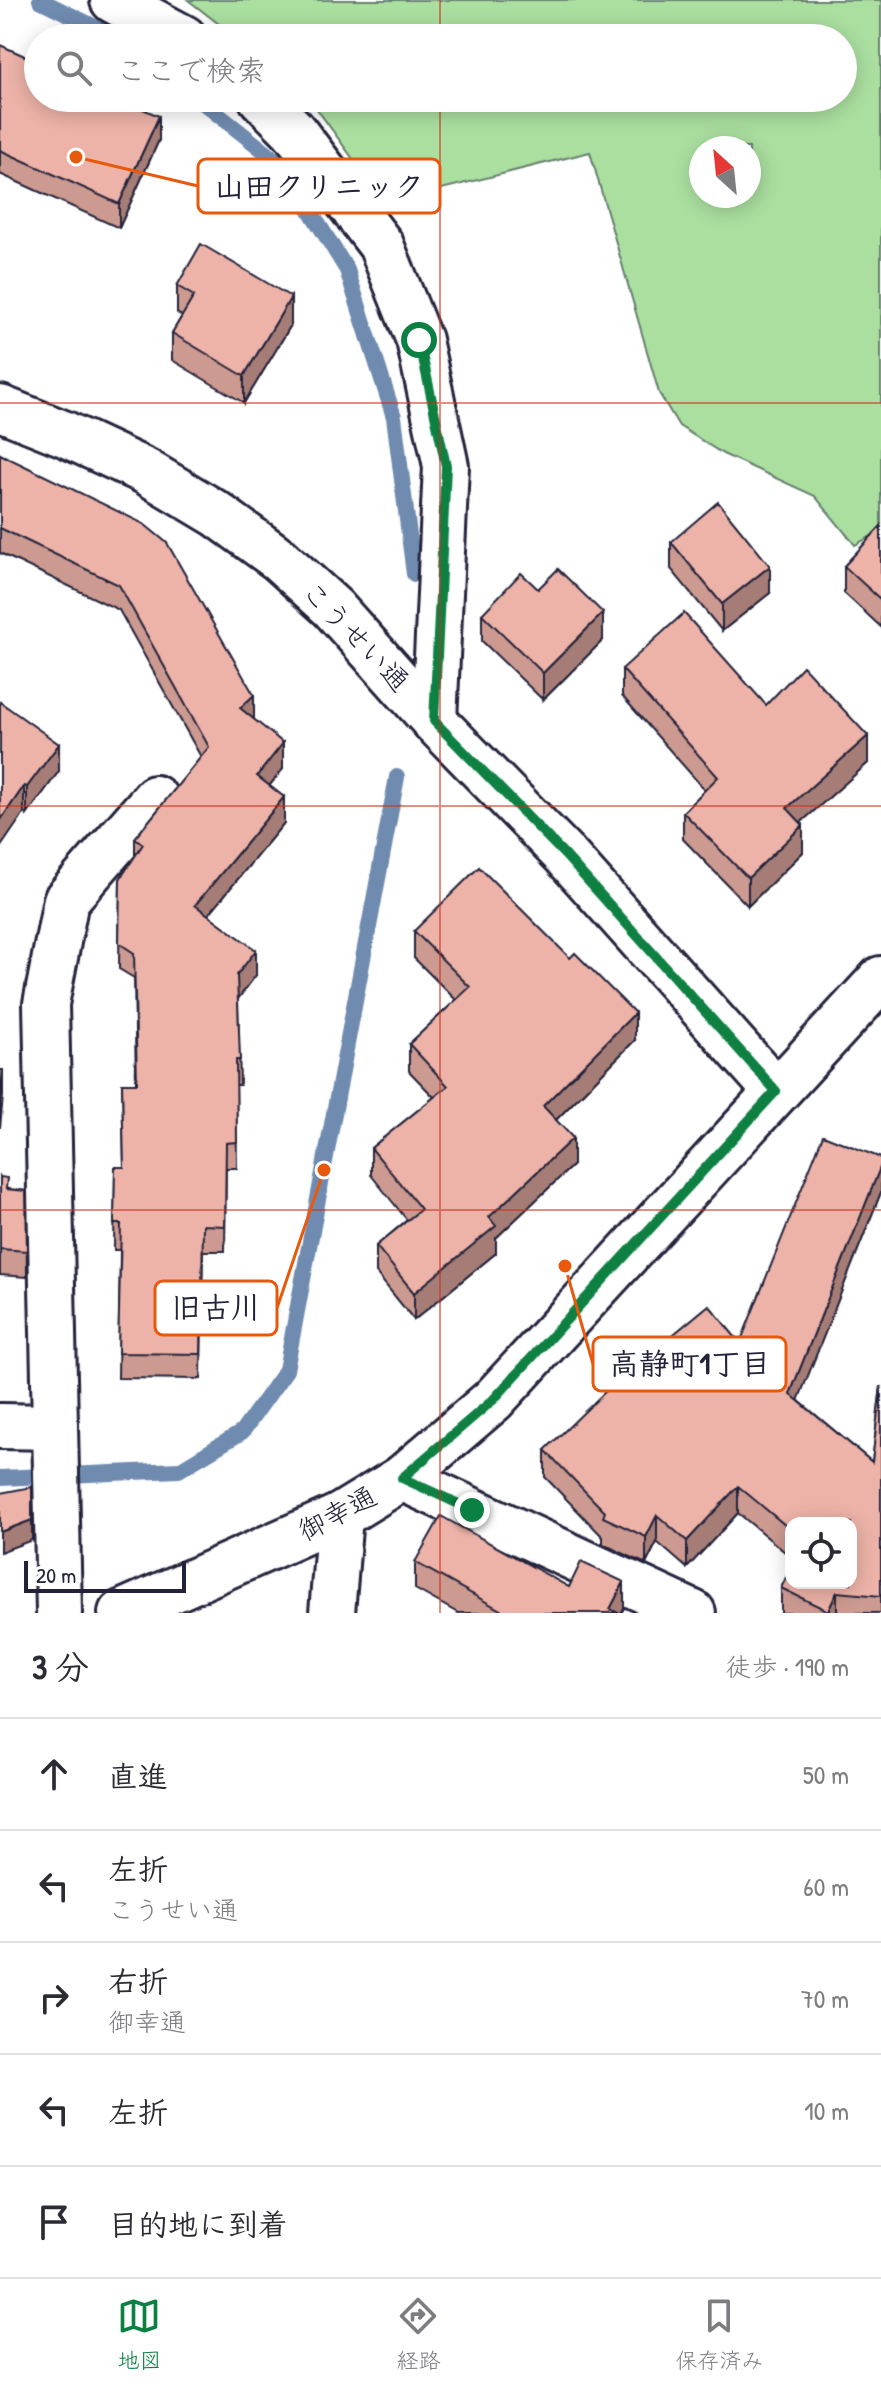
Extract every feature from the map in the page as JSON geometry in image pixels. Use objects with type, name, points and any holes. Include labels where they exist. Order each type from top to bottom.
[{"type":"street","points":[[113,0],[158,24]]},
{"type":"street","points":[[275,112],[293,130],[381,245],[419,340],[446,466],[434,721]]},
{"type":"street","name":"こうせい通","points":[[0,408],[145,471],[217,514],[279,559],[333,608],[434,721],[565,855],[776,1091]]},
{"type":"street","points":[[59,1613],[46,1004],[66,900],[155,798]]},
{"type":"street","name":"御幸通","points":[[121,1613],[340,1516],[402,1478],[493,1400],[881,979]]},
{"type":"street","points":[[0,1426],[55,1434]]},
{"type":"street","points":[[402,1478],[693,1613]]},
{"type":"street","points":[[332,1613],[340,1516]]},
{"type":"green space","points":[[188,0],[881,0],[881,531],[855,545],[815,496],[723,454],[679,426],[659,393],[590,152],[385,203],[319,112],[857,112],[857,24],[219,24]]},
{"type":"building","points":[[0,45],[24,56],[24,112],[150,112],[159,116],[119,204],[0,150]]},
{"type":"building","points":[[201,244],[291,297],[244,376],[172,333],[194,296],[177,286]]},
{"type":"building","points":[[0,454],[144,524],[167,543],[254,695],[240,708],[283,743],[257,776],[284,797],[195,905],[256,950],[237,975],[240,1060],[236,1060],[237,1142],[226,1143],[225,1226],[203,1225],[201,1354],[118,1353],[121,1224],[114,1224],[115,1167],[124,1167],[122,1083],[137,1083],[134,953],[119,943],[120,879],[143,844],[135,838],[209,747],[119,585],[0,528]]},
{"type":"building","points":[[718,502],[770,566],[722,604],[671,542]]},
{"type":"building","points":[[881,526],[881,600],[844,566]]},
{"type":"building","points":[[558,569],[603,613],[543,673],[482,614],[521,573],[538,589]]},
{"type":"building","points":[[684,613],[766,705],[803,666],[868,736],[787,808],[803,825],[748,878],[683,812],[718,777],[622,669]]},
{"type":"building","points":[[0,702],[59,744],[0,821]]},
{"type":"building","points":[[479,867],[570,958],[575,953],[635,1013],[543,1106],[573,1138],[489,1217],[496,1226],[414,1293],[376,1246],[421,1209],[371,1148],[448,1086],[409,1044],[470,987],[414,931]]},
{"type":"building","points":[[0,1070],[3,1070],[0,1102]]},
{"type":"building","points":[[823,1135],[881,1158],[881,1165],[790,1394],[872,1462],[881,1386],[881,1596],[837,1592],[828,1611],[781,1588],[785,1580],[785,1589],[857,1589],[857,1517],[785,1517],[785,1525],[738,1486],[687,1541],[657,1515],[646,1537],[603,1517],[605,1512],[545,1450],[611,1386],[709,1305],[740,1343]]},
{"type":"building","points":[[0,1177],[7,1178],[6,1189],[26,1191],[27,1251],[0,1249]]},
{"type":"building","points":[[32,1487],[32,1520],[0,1532],[0,1493]]},
{"type":"building","points":[[441,1516],[569,1587],[581,1562],[624,1582],[610,1609],[618,1613],[506,1613],[415,1562]]},
{"type":"waterway","points":[[40,0],[89,24]]},
{"type":"waterway","points":[[215,112],[282,165],[347,270],[394,417],[414,574]]},
{"type":"waterway","points":[[0,1478],[179,1470],[242,1432],[286,1370],[397,777]]},
{"type":"place","name":"山田クリニック","points":[[76,157]]},
{"type":"place","name":"旧古川","points":[[324,1170]]},
{"type":"place","name":"高静町1丁目","points":[[565,1266]]},
{"type":"route","points":[[419,340],[446,466],[434,721],[565,855],[776,1091],[493,1400],[402,1478],[472,1510]]}]
